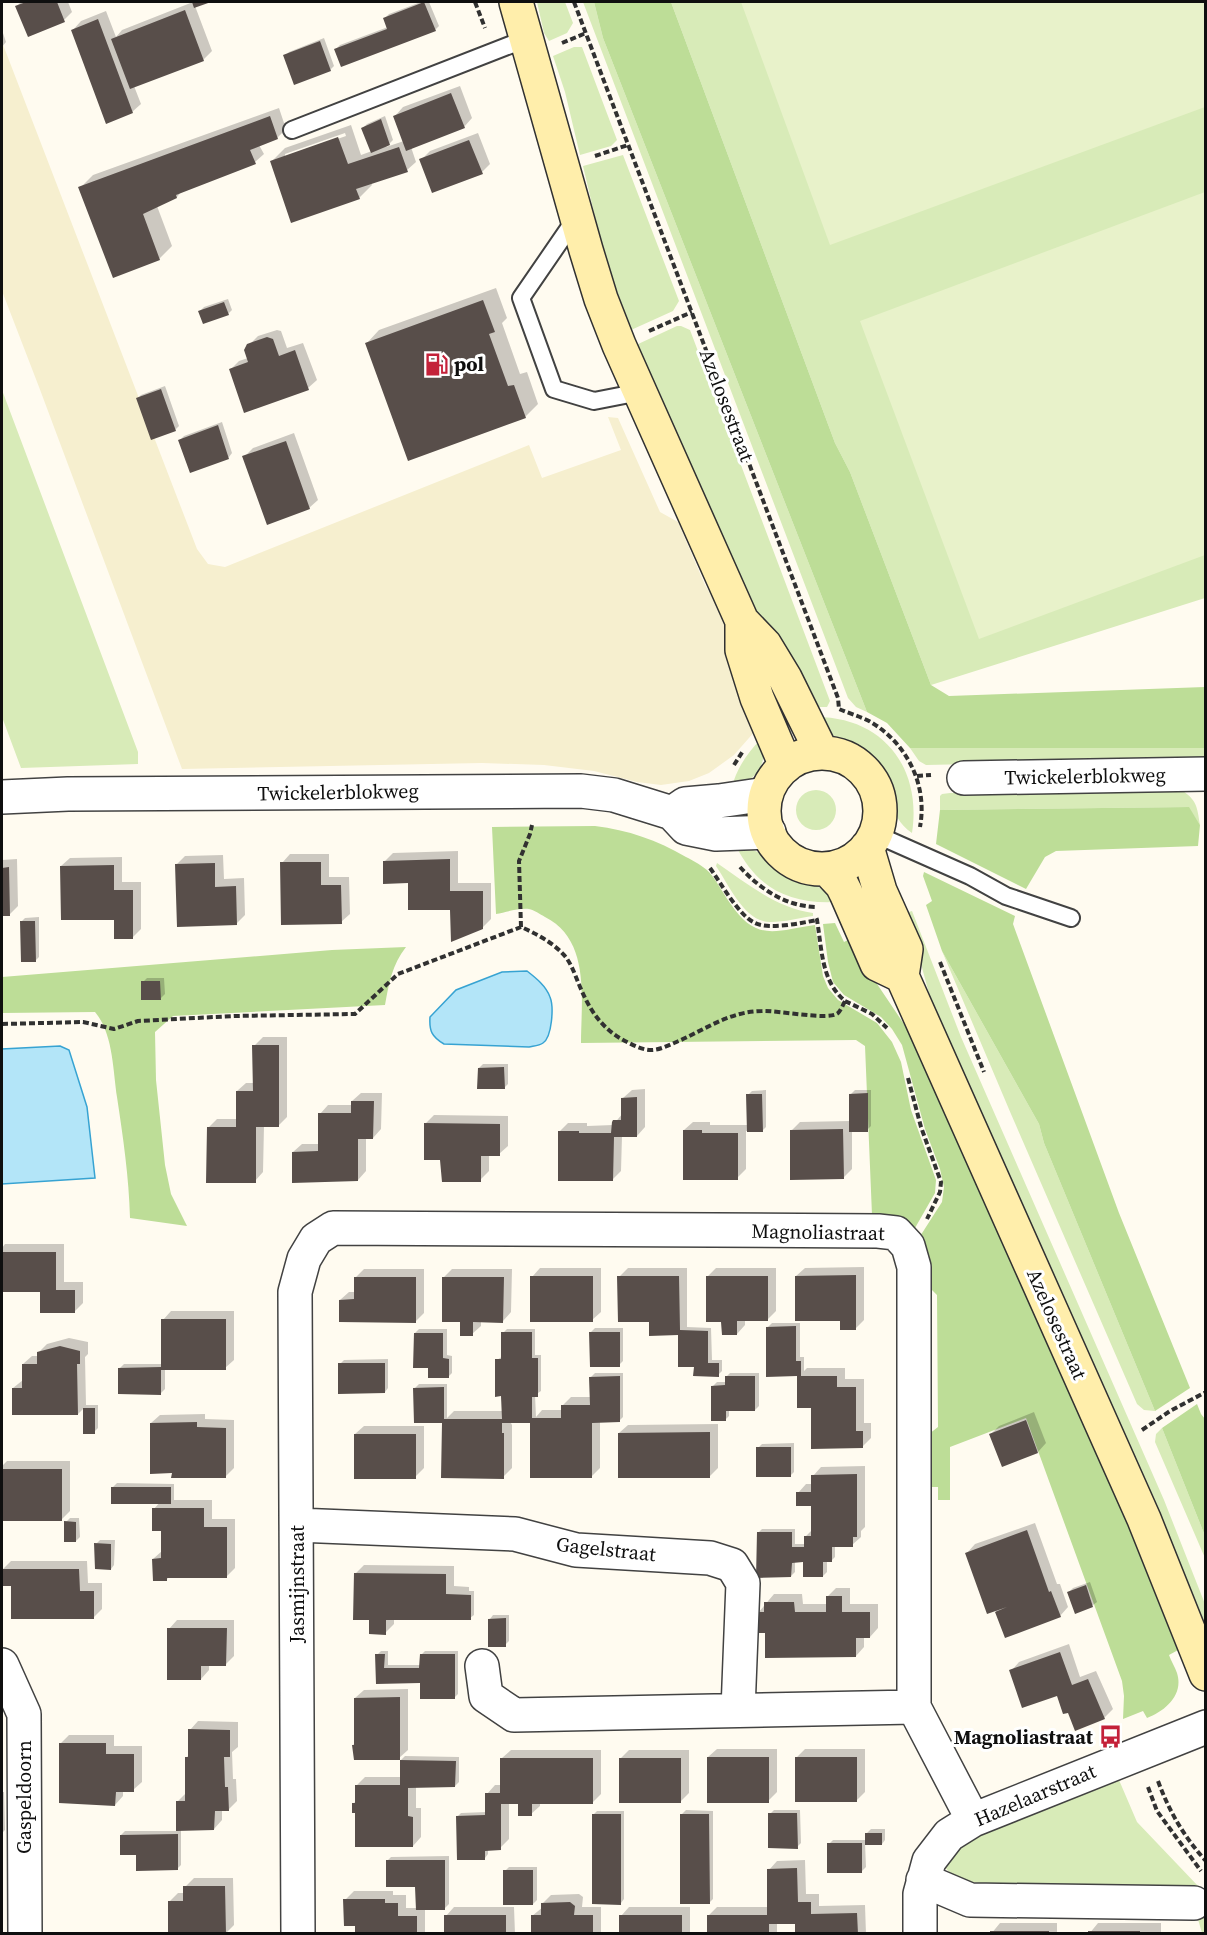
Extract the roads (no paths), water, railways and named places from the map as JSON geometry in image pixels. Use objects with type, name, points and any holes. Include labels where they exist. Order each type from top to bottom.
[{"type":"street","points":[[516,2],[601,299],[742,621],[765,645],[785,678],[822,753]]},
{"type":"street","points":[[742,621],[742,650],[757,698],[786,766]]},
{"type":"street","points":[[822,753],[844,757],[858,765],[870,777],[878,792],[880,810],[871,840],[859,856],[844,865],[827,869],[810,868],[794,862],[782,853],[772,841],[764,812],[766,794],[772,782],[786,766],[794,759],[822,753]]},
{"type":"street","name":"Twickelerblokweg","points":[[964,778],[1206,774]]},
{"type":"street","name":"Twickelerblokweg","points":[[2,797],[80,794],[581,791],[614,795],[672,813],[686,828],[716,834],[769,832]]},
{"type":"street","points":[[672,813],[685,804],[766,794]]},
{"type":"street","name":"Azelosestraat","points":[[871,840],[880,891],[906,949],[902,976],[1144,1519],[1206,1674]]},
{"type":"street","points":[[827,869],[842,885],[877,964],[902,976]]},
{"type":"street","name":"Magnoliastraat","points":[[316,1239],[333,1228],[878,1231],[896,1233],[908,1246],[914,1267],[914,1707],[973,1820]]},
{"type":"street","name":"Jasmijnstraat","points":[[298,1934],[295,1292],[304,1259],[316,1239]]},
{"type":"street","name":"Gagelstraat","points":[[297,1525],[515,1534],[576,1550],[710,1558],[732,1565],[742,1583],[738,1710]]},
{"type":"street","name":"Gaspeldoorn","points":[[2,1665],[24,1714],[25,1934]]},
{"type":"street","points":[[482,1666],[486,1696],[514,1715],[914,1707]]},
{"type":"street","name":"Hazelaarstraat","points":[[920,1934],[920,1894],[923,1880],[929,1861],[948,1835],[973,1820],[1206,1727]]},
{"type":"street","points":[[923,1880],[970,1900],[1200,1890]]},
{"type":"lane","points":[[292,130],[528,38]]},
{"type":"lane","points":[[577,217],[521,298],[554,389],[594,401],[640,392]]},
{"type":"lane","points":[[871,840],[970,876],[1006,896],[1071,918]]},
{"type":"water","points":[[527,971],[543,986],[551,1002],[550,1028],[543,1043],[529,1047],[444,1044],[434,1036],[430,1026],[430,1017],[456,990],[502,972]]},
{"type":"water","points":[[60,1046],[69,1050],[87,1107],[95,1178],[2,1184],[2,1049]]},
{"type":"place","name":"pol","points":[[436,364]]},
{"type":"place","name":"Magnoliastraat","points":[[1111,1737]]}]
